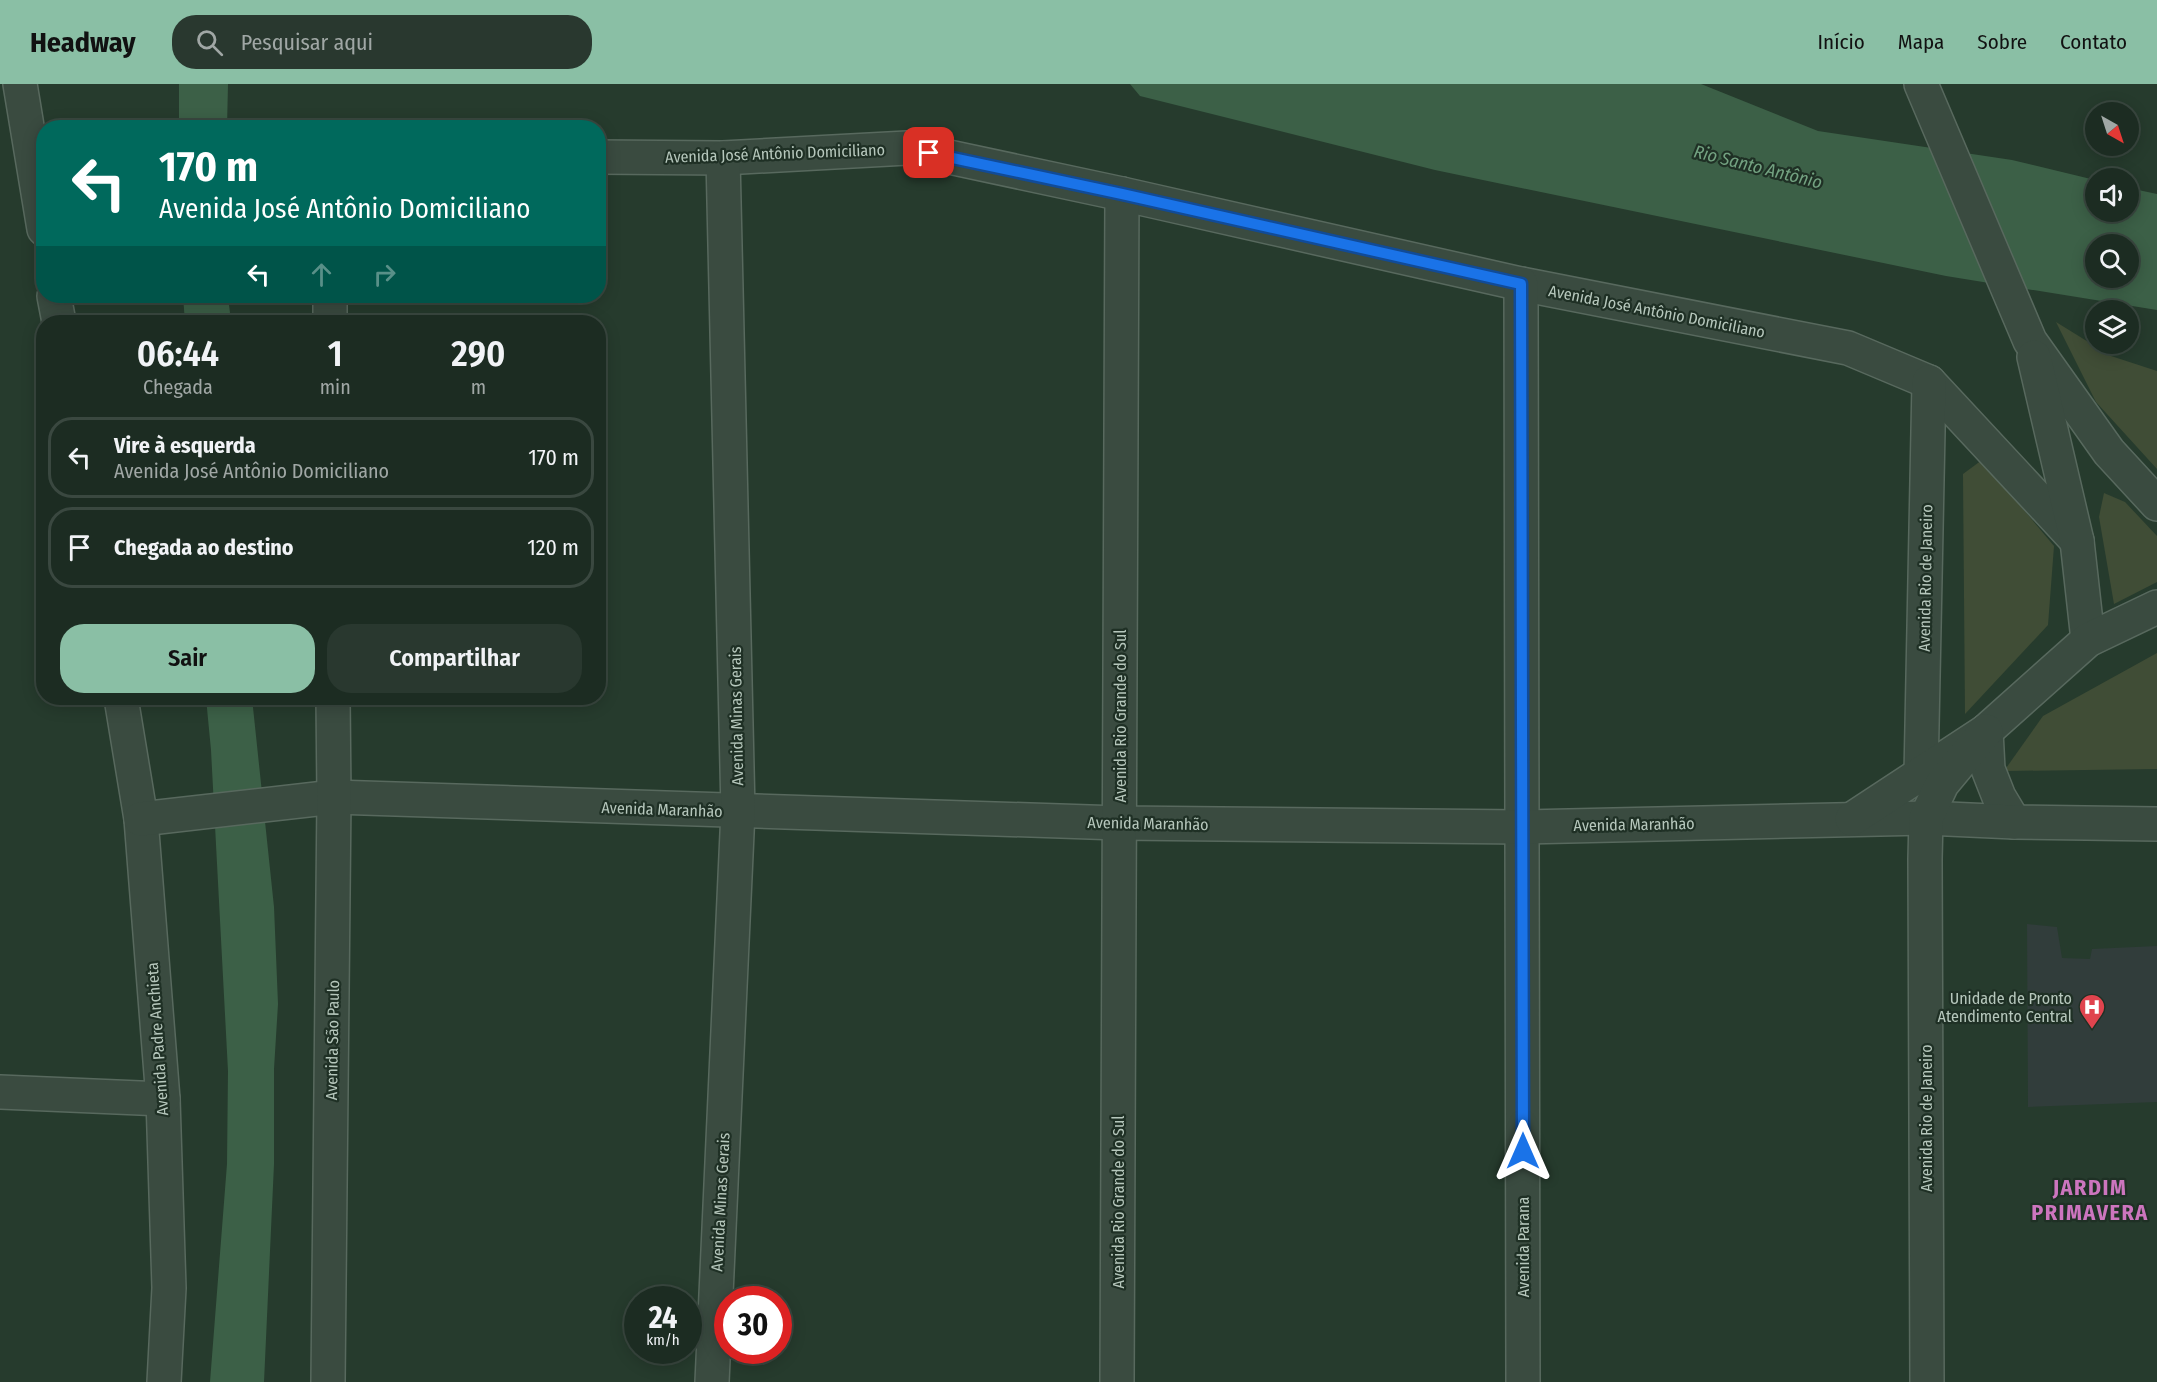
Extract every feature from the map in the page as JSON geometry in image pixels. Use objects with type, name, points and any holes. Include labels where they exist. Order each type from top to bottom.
[{"type":"street","points":[[20,84],[36,181]]},
{"type":"street","points":[[1929,99],[2030,341],[2109,452],[2157,504]]},
{"type":"street","name":"Avenida José Antônio Domiciliano","points":[[606,156],[723,158],[907,148],[1521,284],[1848,348],[1929,382],[2078,541]]},
{"type":"street","name":"Avenida Minas Gerais","points":[[712,1382],[738,812],[723,158]]},
{"type":"street","name":"Avenida Rio Grande do Sul","points":[[1117,1382],[1122,194]]},
{"type":"street","name":"Avenida Parana","points":[[1521,284],[1523,1382]]},
{"type":"street","points":[[2030,341],[2078,541],[2088,640]]},
{"type":"street","name":"Avenida Rio de Janeiro","points":[[1922,775],[1929,382]]},
{"type":"street","points":[[1852,819],[1986,731],[2088,640],[2157,607]]},
{"type":"street","name":"Avenida Padre Anchieta","points":[[122,705],[141,819],[163,1099],[169,1288],[164,1382]]},
{"type":"street","name":"Avenida São Paulo","points":[[328,1382],[333,705]]},
{"type":"street","points":[[1926,818],[1942,784],[1986,731]]},
{"type":"street","points":[[1986,731],[1988,769],[1998,797],[2013,822]]},
{"type":"street","name":"Avenida Maranhão","points":[[141,819],[334,797],[1119,823],[1522,827],[1926,818],[2157,824]]},
{"type":"street","name":"Avenida Rio de Janeiro","points":[[1926,818],[1928,1382]]},
{"type":"street","points":[[0,1092],[163,1099]]},
{"type":"shaded area","points":[[2056,322],[2085,340],[2085,354],[2108,354],[2157,371],[2157,469],[2096,402]]},
{"type":"shaded area","points":[[1982,460],[2054,546],[2048,625],[1965,714],[1963,474]]},
{"type":"shaded area","points":[[2104,493],[2125,502],[2157,536],[2157,582],[2114,604],[2099,517]]},
{"type":"shaded area","points":[[2157,653],[2157,769],[2004,771],[2043,716]]},
{"type":"shaded area","name":"Unidade de Pronto Atendimento Central","points":[[2027,924],[2057,927],[2062,958],[2090,959],[2092,949],[2157,946],[2157,1102],[2028,1107]]},
{"type":"water","points":[[179,84],[228,84],[227,120],[179,120]]},
{"type":"water","name":"Rio Santo Antônio","points":[[1130,84],[1701,84],[1818,131],[2012,160],[2085,178],[2085,222],[2139,222],[2139,190],[2157,194],[2157,310],[2139,307],[2139,300],[2095,300],[1946,276],[1435,170],[1140,96]]},
{"type":"water","points":[[184,303],[229,303],[230,315],[184,315]]},
{"type":"water","points":[[207,705],[253,705],[274,907],[278,1004],[274,1069],[274,1164],[264,1382],[210,1382],[227,1164],[228,1071]]},
{"type":"place","name":"Unidade de Pronto Atendimento Central","points":[[2092,1030]]},
{"type":"district","name":"JARDIM PRIMAVERA","points":[[2090,1200]]},
{"type":"route","points":[[929,153],[1521,284],[1523,1151]]}]
